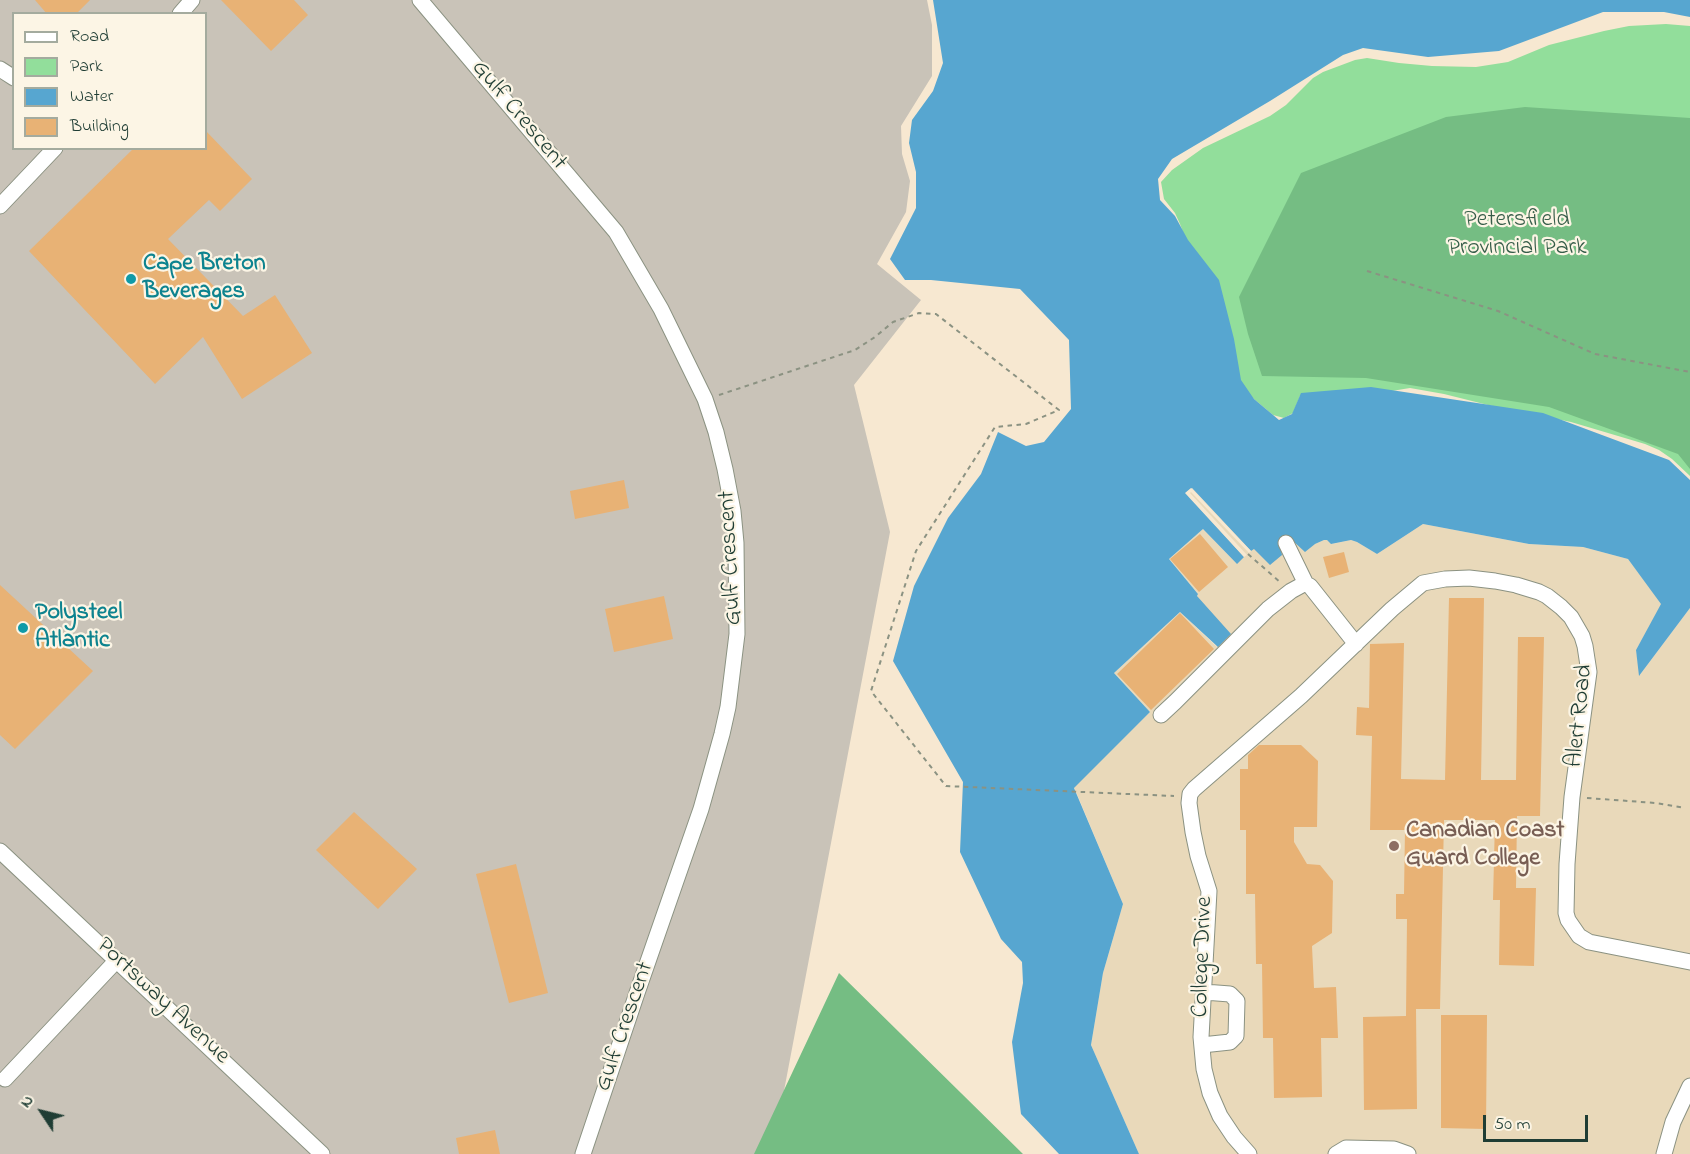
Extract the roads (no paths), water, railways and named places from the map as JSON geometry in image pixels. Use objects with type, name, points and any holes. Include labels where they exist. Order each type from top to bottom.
[{"type":"street","points":[[182,12],[192,0]]},
{"type":"street","name":"Gulf Crescent","points":[[420,0],[616,232],[661,309],[705,399],[726,469],[733,511],[736,543],[736,634],[728,707],[702,809],[583,1154]]},
{"type":"street","points":[[0,206],[53,150]]},
{"type":"street","points":[[1286,543],[1306,584],[1356,644]]},
{"type":"street","name":"Alert Road","points":[[1356,644],[1423,583],[1434,580],[1469,578],[1495,581],[1527,588],[1551,598],[1562,607],[1576,625],[1585,645],[1589,672],[1572,797],[1566,913],[1574,931],[1589,942],[1690,962]]},
{"type":"street","points":[[1161,715],[1268,609],[1291,591],[1306,584]]},
{"type":"street","name":"College Drive","points":[[1249,1154],[1229,1130],[1213,1101],[1204,1069],[1202,1045],[1209,891],[1193,832],[1190,794],[1356,644]]},
{"type":"street","name":"Portsway Avenue","points":[[0,851],[322,1154]]},
{"type":"street","points":[[5,1079],[117,960]]},
{"type":"street","points":[[1202,1045],[1230,1042],[1236,1036],[1237,1001],[1230,994],[1204,992]]},
{"type":"street","points":[[1664,1154],[1673,1122],[1690,1086]]},
{"type":"street","points":[[1335,1154],[1346,1148],[1394,1149],[1408,1154]]},
{"type":"water","points":[[933,0],[1690,0],[1690,17],[1664,12],[1603,12],[1499,51],[1428,57],[1363,48],[1343,55],[1172,159],[1158,179],[1160,200],[1175,216],[1188,240],[1219,280],[1234,339],[1241,380],[1254,399],[1279,420],[1292,414],[1301,393],[1371,387],[1543,413],[1669,460],[1690,480],[1690,608],[1639,676],[1636,650],[1661,604],[1628,559],[1583,547],[1529,544],[1423,524],[1377,554],[1351,540],[1331,544],[1324,540],[1305,552],[1293,541],[1281,549],[1282,555],[1270,565],[1254,549],[1251,551],[1192,488],[1186,493],[1244,557],[1237,564],[1203,529],[1169,559],[1198,594],[1197,596],[1231,634],[1218,647],[1180,612],[1114,673],[1150,712],[1074,788],[1123,904],[1103,973],[1091,1045],[1139,1154],[1059,1154],[1021,1114],[1012,1042],[1023,983],[1022,962],[1001,939],[960,852],[963,782],[893,661],[914,586],[948,518],[981,474],[998,432],[1026,446],[1044,442],[1071,409],[1069,340],[1020,289],[931,280],[905,280],[890,259],[916,208],[916,172],[909,143],[912,120],[933,91],[943,63]]},
{"type":"place","name":"Cape Breton Beverages","points":[[131,279]]},
{"type":"place","name":"Polysteel Atlantic","points":[[23,628]]},
{"type":"place","name":"Canadian Coast Guard College","points":[[1394,846]]},
{"type":"park label","name":"Petersfield Provincial Park","points":[[1517,235]]}]
